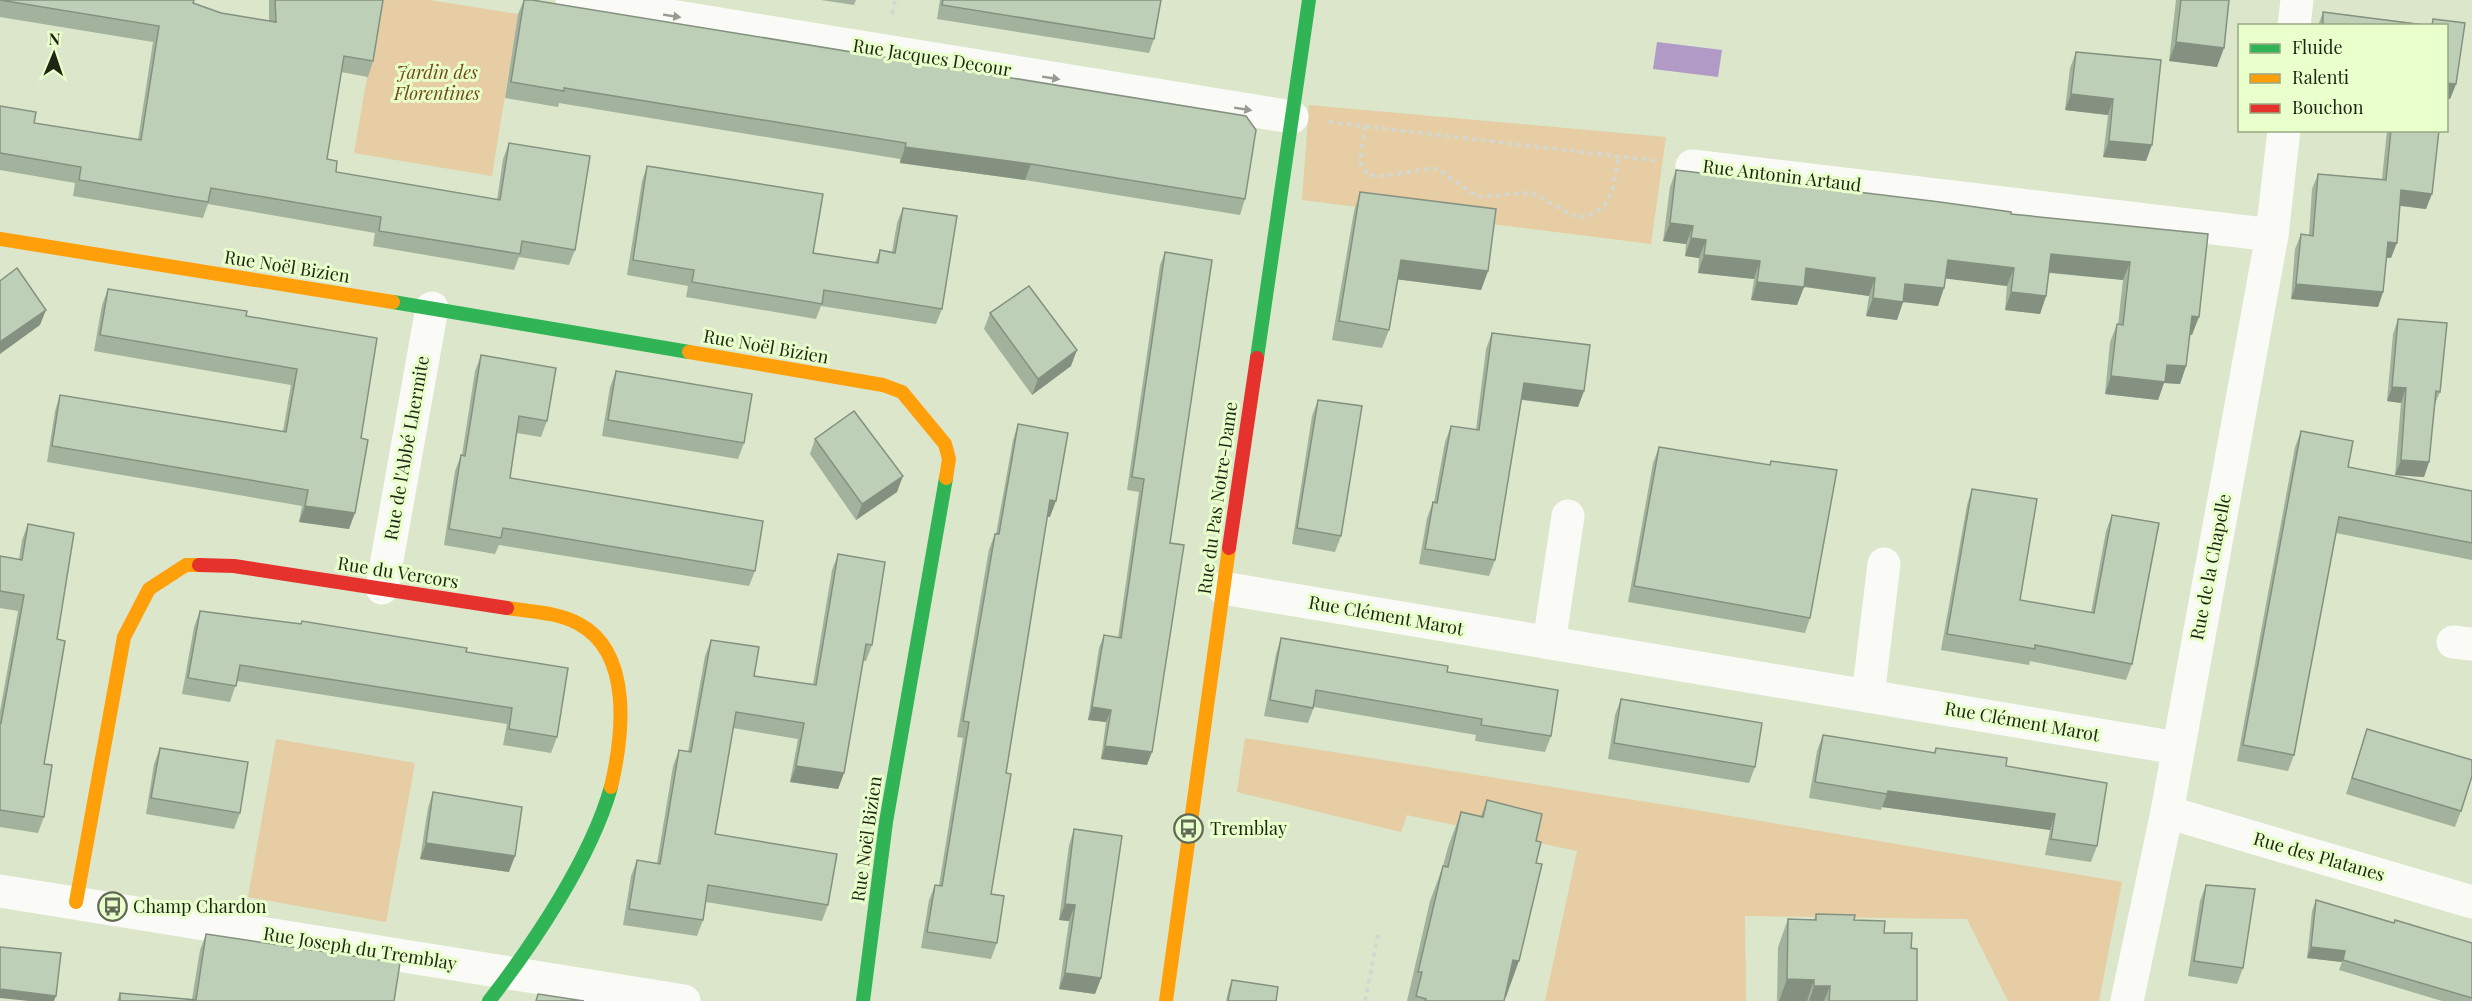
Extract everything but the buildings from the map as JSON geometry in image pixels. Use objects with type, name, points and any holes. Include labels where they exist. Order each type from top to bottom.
[{"type":"street","name":"Rue Jacques Decour","points":[[572,0],[631,5],[1292,117]]},
{"type":"street","name":"Rue du Pas Notre-Dame","points":[[1166,1001],[1223,588],[1309,0]]},
{"type":"street","points":[[2294,24],[2297,0]]},
{"type":"street","name":"Rue de la Chapelle","points":[[2127,1001],[2167,812],[2272,235],[2284,132]]},
{"type":"street","name":"Rue Antonin Artaud","points":[[1692,166],[2272,235]]},
{"type":"street","name":"Rue Noël Bizien","points":[[0,239],[432,308],[883,385],[902,392],[945,444],[949,459],[886,822],[863,1001]]},
{"type":"street","name":"Rue de l'Abbé Lhermite","points":[[382,588],[432,308]]},
{"type":"street","points":[[1549,643],[1568,516]]},
{"type":"street","points":[[1868,696],[1884,564]]},
{"type":"street","name":"Rue du Vercors","points":[[76,902],[124,637],[149,589],[186,566],[234,567],[382,588],[579,621],[595,634],[608,652],[617,672],[620,691],[618,745],[613,779],[604,807],[544,920],[511,974],[489,1001]]},
{"type":"street","name":"Rue Clément Marot","points":[[1223,588],[2177,748]]},
{"type":"street","name":"Rue des Platanes","points":[[2167,812],[2472,902]]},
{"type":"street","name":"Rue Joseph du Tremblay","points":[[0,891],[684,1001]]},
{"type":"path","name":"Rue Antonin Artaud","points":[[1292,117],[1692,166]]},
{"type":"path","points":[[1365,126],[1360,162],[1368,175],[1386,176],[1437,169],[1478,197],[1491,198],[1526,193],[1536,195],[1572,215],[1585,217],[1604,207],[1613,188],[1619,156]]},
{"type":"path","points":[[1365,1001],[1379,930]]},
{"type":"green space","name":"Jardin des Florentines","points":[[380,0],[429,0],[518,14],[492,176],[354,153]]},
{"type":"green space","points":[[1309,105],[1666,137],[1651,244],[1302,200]]},
{"type":"green space","points":[[1245,738],[1672,806],[2122,882],[2099,1001],[2008,1001],[1967,919],[1745,916],[1746,1001],[1545,1001],[1577,851],[1407,815],[1401,832],[1237,792]]},
{"type":"green space","points":[[276,739],[415,763],[386,922],[248,897]]},
{"type":"shaded area","points":[[1657,42],[1722,50],[1718,77],[1653,69]]},
{"type":"traffic: fast","points":[[1257,358],[1309,0]]},
{"type":"traffic: fast","points":[[393,302],[689,352]]},
{"type":"traffic: fast","points":[[863,1001],[886,822],[946,478]]},
{"type":"traffic: fast","points":[[489,1001],[542,927],[575,871],[590,842],[611,787]]},
{"type":"traffic: slow","points":[[0,239],[393,302]]},
{"type":"traffic: slow","points":[[689,352],[883,385],[902,392],[945,444],[949,459],[946,478]]},
{"type":"traffic: slow","points":[[1166,1001],[1229,548]]},
{"type":"traffic: slow","points":[[76,902],[124,637],[149,589],[186,565],[199,565]]},
{"type":"traffic: slow","points":[[507,608],[571,620],[596,637],[608,655],[616,675],[620,697],[619,744],[611,787]]},
{"type":"traffic: jam","points":[[1229,548],[1257,358]]},
{"type":"traffic: jam","points":[[199,565],[234,566],[507,608]]},
{"type":"place","name":"Tremblay","points":[[1189,829]]},
{"type":"place","name":"Champ Chardon","points":[[112,907]]}]
